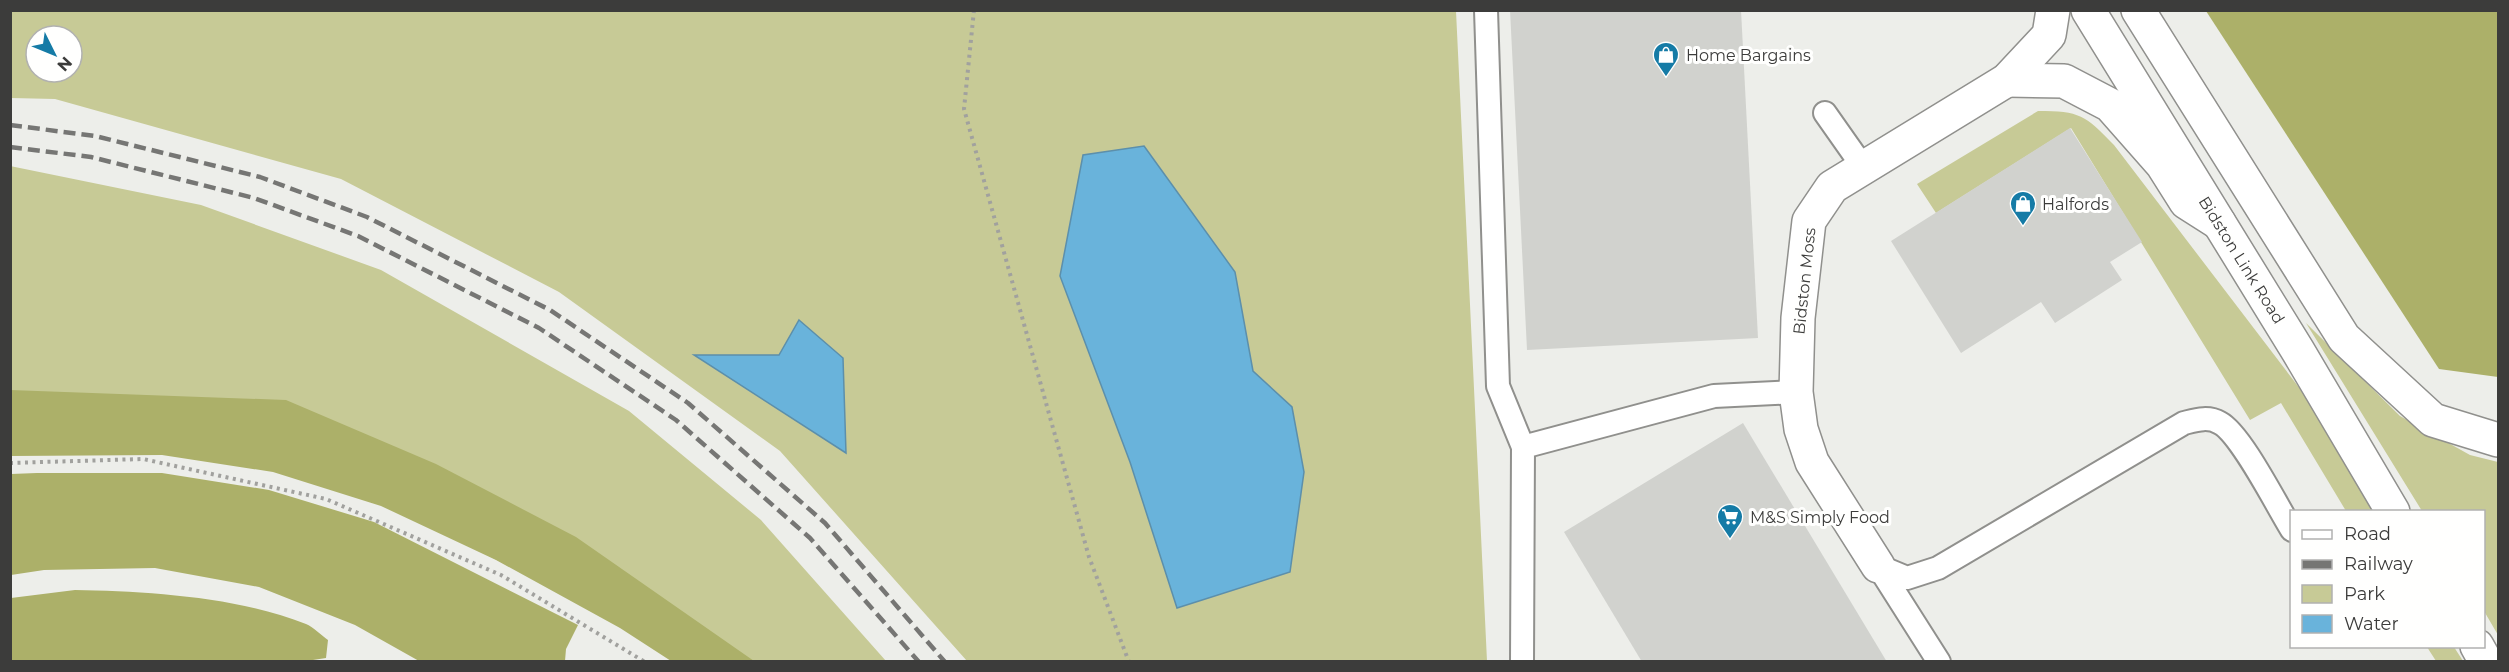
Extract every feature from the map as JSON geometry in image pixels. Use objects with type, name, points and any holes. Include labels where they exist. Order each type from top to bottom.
[{"type":"main road","name":"Bidston Moss","points":[[1878,566],[1812,462],[1801,429],[1796,392],[1798,318],[1809,221],[1832,187],[2007,80],[2049,35],[2053,10]]},
{"type":"main road","name":"Bidston Link Road","points":[[2088,10],[2392,510]]},
{"type":"main road","points":[[2138,10],[2344,338],[2433,420],[2499,440]]},
{"type":"main road","points":[[2007,80],[2064,81],[2110,105],[2162,164],[2186,202],[2219,223]]},
{"type":"main road","points":[[2478,648],[2486,662]]},
{"type":"lane","points":[[1486,10],[1498,386],[1523,447],[1522,662]]},
{"type":"lane","points":[[1825,113],[1863,167]]},
{"type":"lane","points":[[1523,447],[1714,396],[1796,392]]},
{"type":"lane","points":[[1878,566],[1907,578],[1938,568],[2184,423],[2201,418],[2219,422],[2234,434],[2290,527]]},
{"type":"lane","name":"Bidston Moss","points":[[1878,566],[1939,662]]},
{"type":"path","points":[[974,10],[964,109],[1089,556],[1129,662]]},
{"type":"path","points":[[10,463],[143,459],[326,500],[501,575],[645,662]]},
{"type":"green space","points":[[11,11],[1456,11],[1487,661],[967,661],[780,451],[559,292],[341,179],[55,99],[11,98]]},
{"type":"green space","points":[[2206,11],[2498,11],[2498,377],[2439,369]]},
{"type":"green space","points":[[2038,111],[2064,112],[2088,121],[2114,145],[2304,394],[2373,510],[2345,510],[2281,403],[2250,420],[2071,128],[1936,213],[1917,184]]},
{"type":"green space","points":[[10,166],[201,205],[381,270],[629,411],[761,520],[886,661],[688,661],[600,611],[248,437],[11,439]]},
{"type":"green space","points":[[2306,323],[2400,416],[2470,455],[2498,462],[2498,635],[2485,613],[2485,510],[2421,510]]},
{"type":"green space","points":[[10,390],[286,400],[436,464],[576,537],[754,661],[671,661],[620,628],[496,560],[381,506],[273,472],[162,455],[11,456]]},
{"type":"green space","points":[[162,473],[269,490],[374,522],[578,625],[566,649],[565,661],[419,661],[355,625],[259,587],[155,568],[44,570],[11,575],[11,474]]},
{"type":"green space","points":[[75,590],[161,594],[252,607],[309,625],[328,640],[326,658],[300,662],[11,661],[11,598]]},
{"type":"green space","points":[[2428,648],[2455,648],[2463,661],[2436,661]]},
{"type":"water","points":[[1144,146],[1235,272],[1253,371],[1292,407],[1304,472],[1290,572],[1177,608],[1130,462],[1060,276],[1083,155]]},
{"type":"water","points":[[799,320],[843,358],[846,453],[694,355],[779,355]]},
{"type":"building","points":[[1510,10],[1741,10],[1758,338],[1527,350]]},
{"type":"building","name":"Halfords","points":[[2070,128],[2142,242],[2110,262],[2122,280],[2055,323],[2041,302],[1961,353],[1891,241]]},
{"type":"building","points":[[1743,423],[1887,662],[1642,662],[1564,532]]},
{"type":"railway","points":[[10,125],[95,136],[260,177],[367,217],[550,310],[688,403],[825,523],[945,662]]},
{"type":"railway","points":[[10,147],[91,157],[254,198],[358,236],[539,328],[676,420],[810,538],[919,662]]},
{"type":"place","name":"Home Bargains","points":[[1666,78]]},
{"type":"place","name":"Halfords","points":[[2023,227]]},
{"type":"place","name":"M&S Simply Food","points":[[1730,540]]}]
